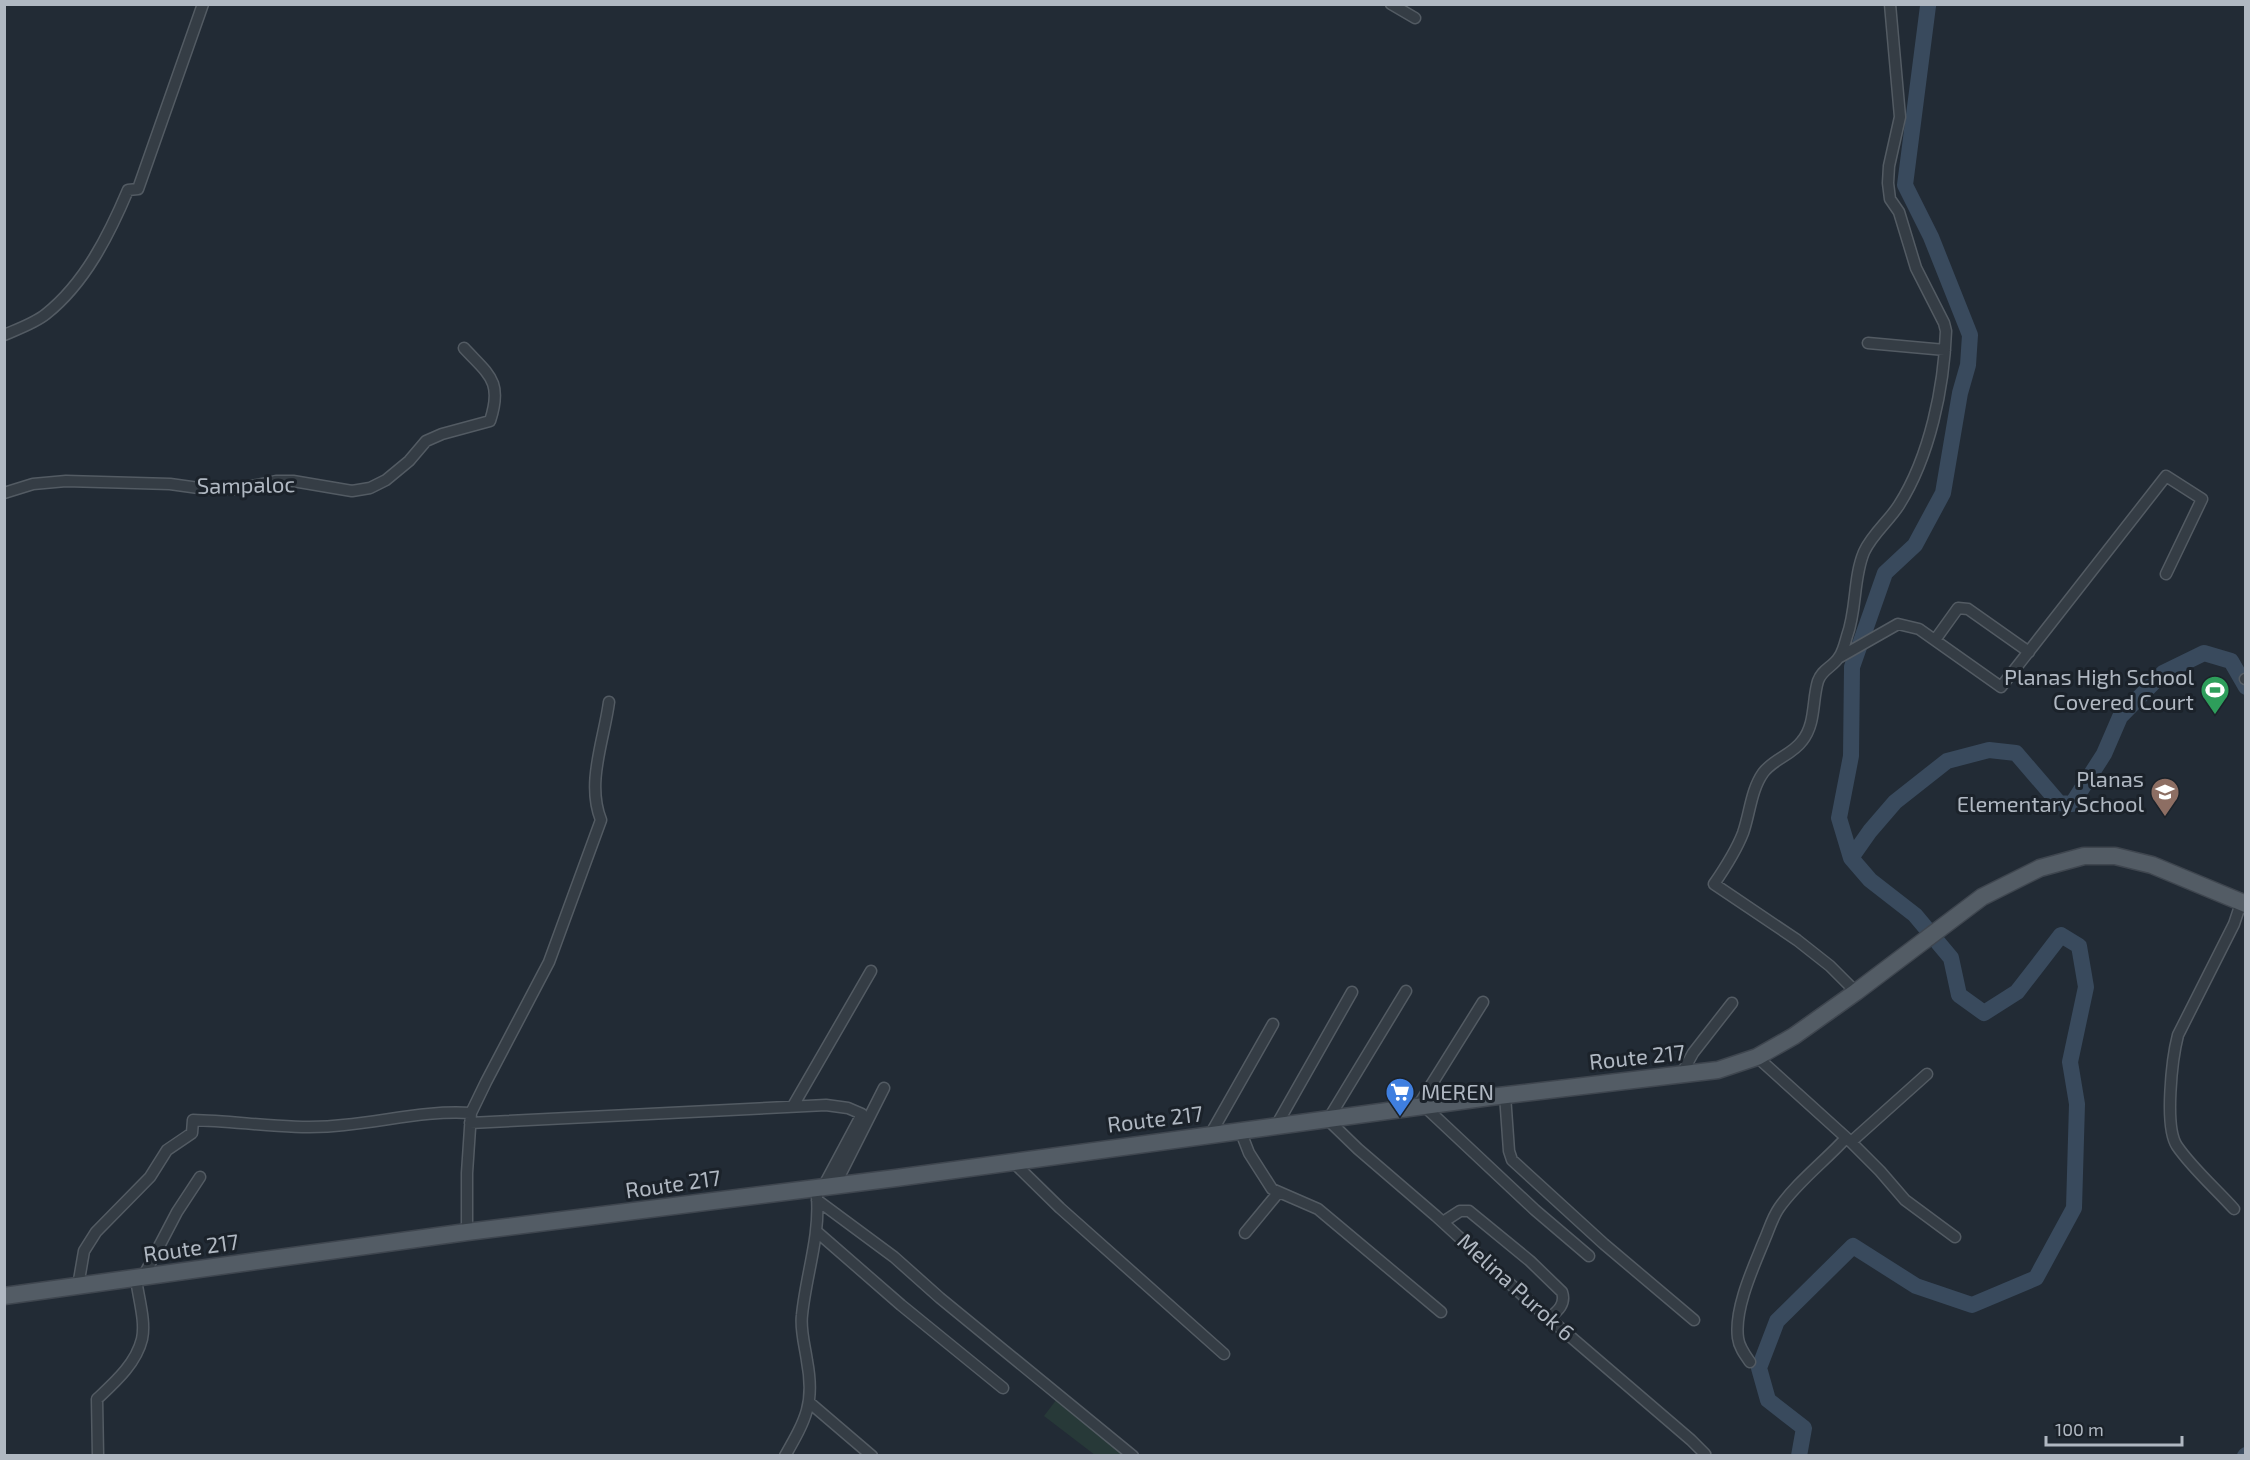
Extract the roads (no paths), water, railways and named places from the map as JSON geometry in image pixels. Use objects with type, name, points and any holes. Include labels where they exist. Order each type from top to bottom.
[{"type":"main road","name":"Route 217","points":[[4,1296],[467,1232],[823,1190],[1012,1161],[1421,1106],[1718,1070],[1757,1057],[1794,1036],[1982,897],[2040,868],[2084,856],[2115,856],[2152,865],[2243,903]]},
{"type":"street","points":[[4,335],[44,316],[59,302],[108,236],[128,190],[138,189],[203,4]]},
{"type":"street","points":[[1391,4],[1415,18]]},
{"type":"street","points":[[1840,657],[1849,633],[1859,566],[1865,551],[1871,539],[1899,504],[1922,457],[1942,385],[1945,350],[1944,323],[1916,268],[1899,212],[1890,199],[1889,166],[1900,117],[1890,4]]},
{"type":"street","points":[[1868,343],[1945,350]]},
{"type":"street","name":"Sampaloc","points":[[4,493],[33,484],[66,481],[170,484],[206,489],[237,489],[276,481],[292,481],[352,491],[370,488],[409,461],[426,441],[442,434],[490,421],[496,389],[492,379],[464,348]]},
{"type":"street","points":[[1856,992],[1830,966],[1797,940],[1714,884],[1743,832],[1756,786],[1764,772],[1802,741],[1812,718],[1822,672],[1840,657],[1898,624],[1919,629],[2001,687],[2166,476],[2202,499],[2166,574]]},
{"type":"street","points":[[1935,640],[1958,608],[1968,609],[2029,652]]},
{"type":"street","points":[[467,1232],[471,1118],[486,1082],[549,962],[601,820],[596,807],[594,791],[609,702]]},
{"type":"street","points":[[2234,1209],[2176,1146],[2170,1129],[2170,1115],[2174,1053],[2178,1035],[2243,903]]},
{"type":"street","points":[[793,1106],[871,971]]},
{"type":"street","points":[[1328,1119],[1407,991]]},
{"type":"street","points":[[1275,1126],[1352,992]]},
{"type":"street","points":[[1483,1002],[1421,1106],[1589,1256]]},
{"type":"street","points":[[1682,1075],[1700,1044],[1732,1003]]},
{"type":"street","points":[[1210,1135],[1273,1024]]},
{"type":"street","points":[[1757,1057],[1848,1140],[1880,1171],[1905,1200],[1955,1237]]},
{"type":"street","points":[[1750,1362],[1738,1339],[1741,1310],[1746,1284],[1778,1209],[1848,1140],[1927,1074]]},
{"type":"street","points":[[823,1190],[884,1088]]},
{"type":"street","points":[[1505,1095],[1509,1151],[1512,1160],[1604,1244],[1694,1320]]},
{"type":"street","points":[[78,1286],[84,1251],[89,1242],[121,1205],[150,1177],[167,1150],[192,1133],[193,1120],[316,1126],[343,1125],[447,1112],[471,1118],[659,1115],[793,1106],[841,1106],[862,1114],[823,1190],[801,1318],[810,1378],[810,1403],[805,1418],[785,1455]]},
{"type":"street","name":"Melina Purok 6","points":[[1328,1119],[1358,1149],[1666,1417],[1704,1455]]},
{"type":"street","points":[[1240,1130],[1249,1153],[1272,1189],[1318,1209],[1441,1312]]},
{"type":"street","points":[[1012,1161],[1060,1208],[1224,1354]]},
{"type":"street","points":[[98,1455],[97,1399],[132,1361],[142,1339],[140,1278],[177,1212],[200,1178]]},
{"type":"street","points":[[823,1190],[940,1298],[1133,1455]]},
{"type":"street","points":[[1245,1233],[1278,1193]]},
{"type":"street","points":[[1443,1222],[1461,1211],[1476,1214],[1530,1261],[1562,1292],[1563,1297],[1559,1310],[1550,1318]]},
{"type":"street","points":[[816,1231],[901,1305],[1003,1388]]},
{"type":"street","points":[[810,1403],[872,1455]]},
{"type":"waterway","points":[[1799,1456],[1804,1428],[1768,1400],[1759,1368],[1777,1321],[1853,1246],[1916,1286],[1972,1305],[2036,1278],[2074,1208],[2077,1104],[2070,1062],[2086,987],[2079,946],[2061,935],[2017,992],[1984,1013],[1959,995],[1951,958],[1915,915],[1870,880],[1851,858],[1839,818],[1851,756],[1852,667],[1885,573],[1915,545],[1943,493],[1960,393],[1968,365],[1970,335],[1931,237],[1905,185],[1928,6]]},
{"type":"waterway","points":[[1851,858],[1895,802],[1947,761],[1989,750],[2016,753],[2059,803],[2072,804],[2104,754],[2120,717],[2163,673],[2204,653],[2231,661],[2246,687]]},
{"type":"place","name":"Planas High School Covered Court","points":[[2215,716]]},
{"type":"place","name":"Planas Elementary School","points":[[2165,818]]},
{"type":"place","name":"MEREN","points":[[1400,1118]]}]
